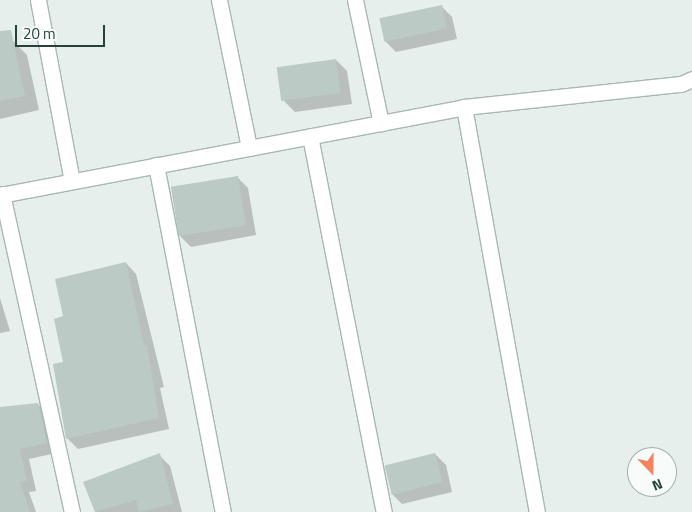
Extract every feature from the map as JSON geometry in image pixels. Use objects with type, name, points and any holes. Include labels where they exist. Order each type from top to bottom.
[{"type":"street","points":[[38,0],[72,181]]},
{"type":"street","points":[[219,0],[249,148]]},
{"type":"street","points":[[356,0],[381,122]]},
{"type":"street","points":[[72,512],[1,195],[464,107],[681,84],[692,79]]},
{"type":"street","points":[[464,107],[537,512]]},
{"type":"street","points":[[310,136],[384,512]]},
{"type":"street","points":[[156,165],[223,512]]},
{"type":"building","points":[[442,5],[447,28],[384,42],[379,18]]},
{"type":"building","points":[[11,30],[25,96],[0,101],[0,31]]},
{"type":"building","points":[[336,59],[341,93],[281,101],[277,67]]},
{"type":"building","points":[[238,176],[246,225],[179,236],[171,187]]},
{"type":"building","points":[[126,262],[144,346],[147,345],[159,418],[66,439],[53,364],[63,362],[54,319],[63,316],[55,279]]},
{"type":"building","points":[[38,403],[47,443],[20,449],[27,481],[20,482],[30,512],[0,512],[0,407]]},
{"type":"building","points":[[160,453],[173,504],[139,512],[136,500],[95,512],[83,482]]},
{"type":"building","points":[[435,453],[442,482],[392,495],[385,466]]}]
